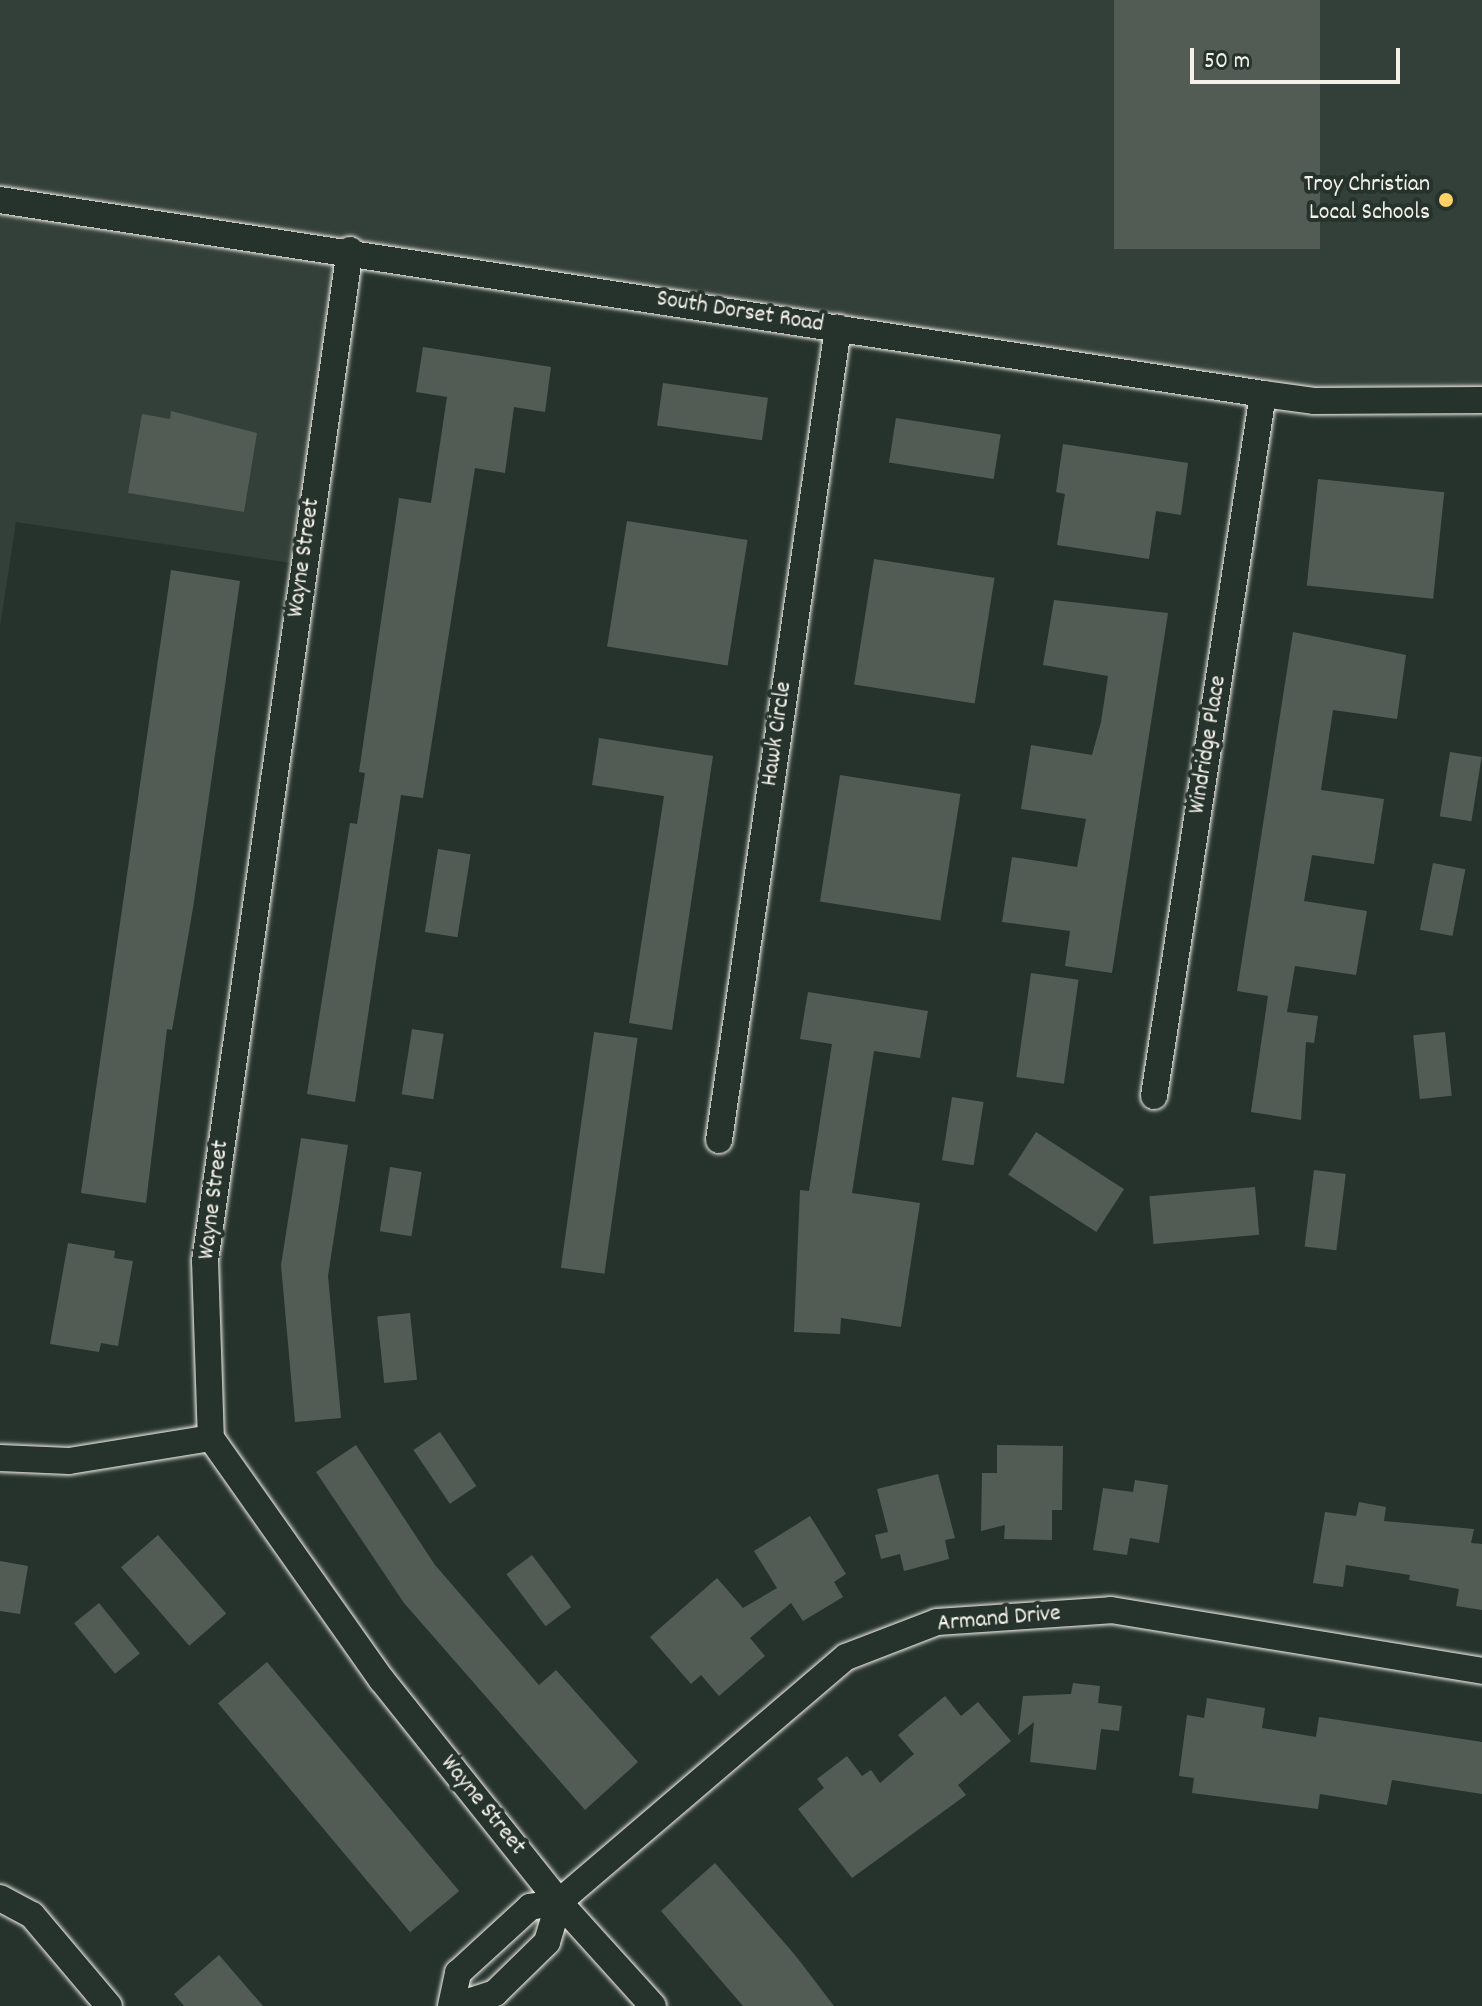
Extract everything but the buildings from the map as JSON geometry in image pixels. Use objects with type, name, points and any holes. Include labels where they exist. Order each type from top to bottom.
[{"type":"street","name":"South Dorset Road","points":[[0,200],[350,250],[1314,401],[1482,400]]},
{"type":"street","name":"Wayne Street","points":[[350,250],[205,1261],[211,1438],[382,1680],[559,1902],[653,2006]]},
{"type":"street","name":"Hawk Circle","points":[[719,1140],[838,328]]},
{"type":"street","name":"Windridge Place","points":[[1154,1096],[1263,394]]},
{"type":"street","points":[[0,1458],[69,1461],[211,1438]]},
{"type":"street","name":"Armand Drive","points":[[559,1902],[846,1657],[937,1622],[1111,1610],[1482,1671]]},
{"type":"street","points":[[0,1898],[32,1915],[109,2006]]},
{"type":"street","points":[[559,1902],[547,1942],[495,1993],[453,2006],[458,1973],[530,1907],[559,1902]]},
{"type":"shaded area","points":[[0,0],[1482,0],[1482,400],[1314,401],[350,251],[304,565],[16,522],[0,627]]},
{"type":"place","name":"Troy Christian Local Schools","points":[[1446,200]]}]
